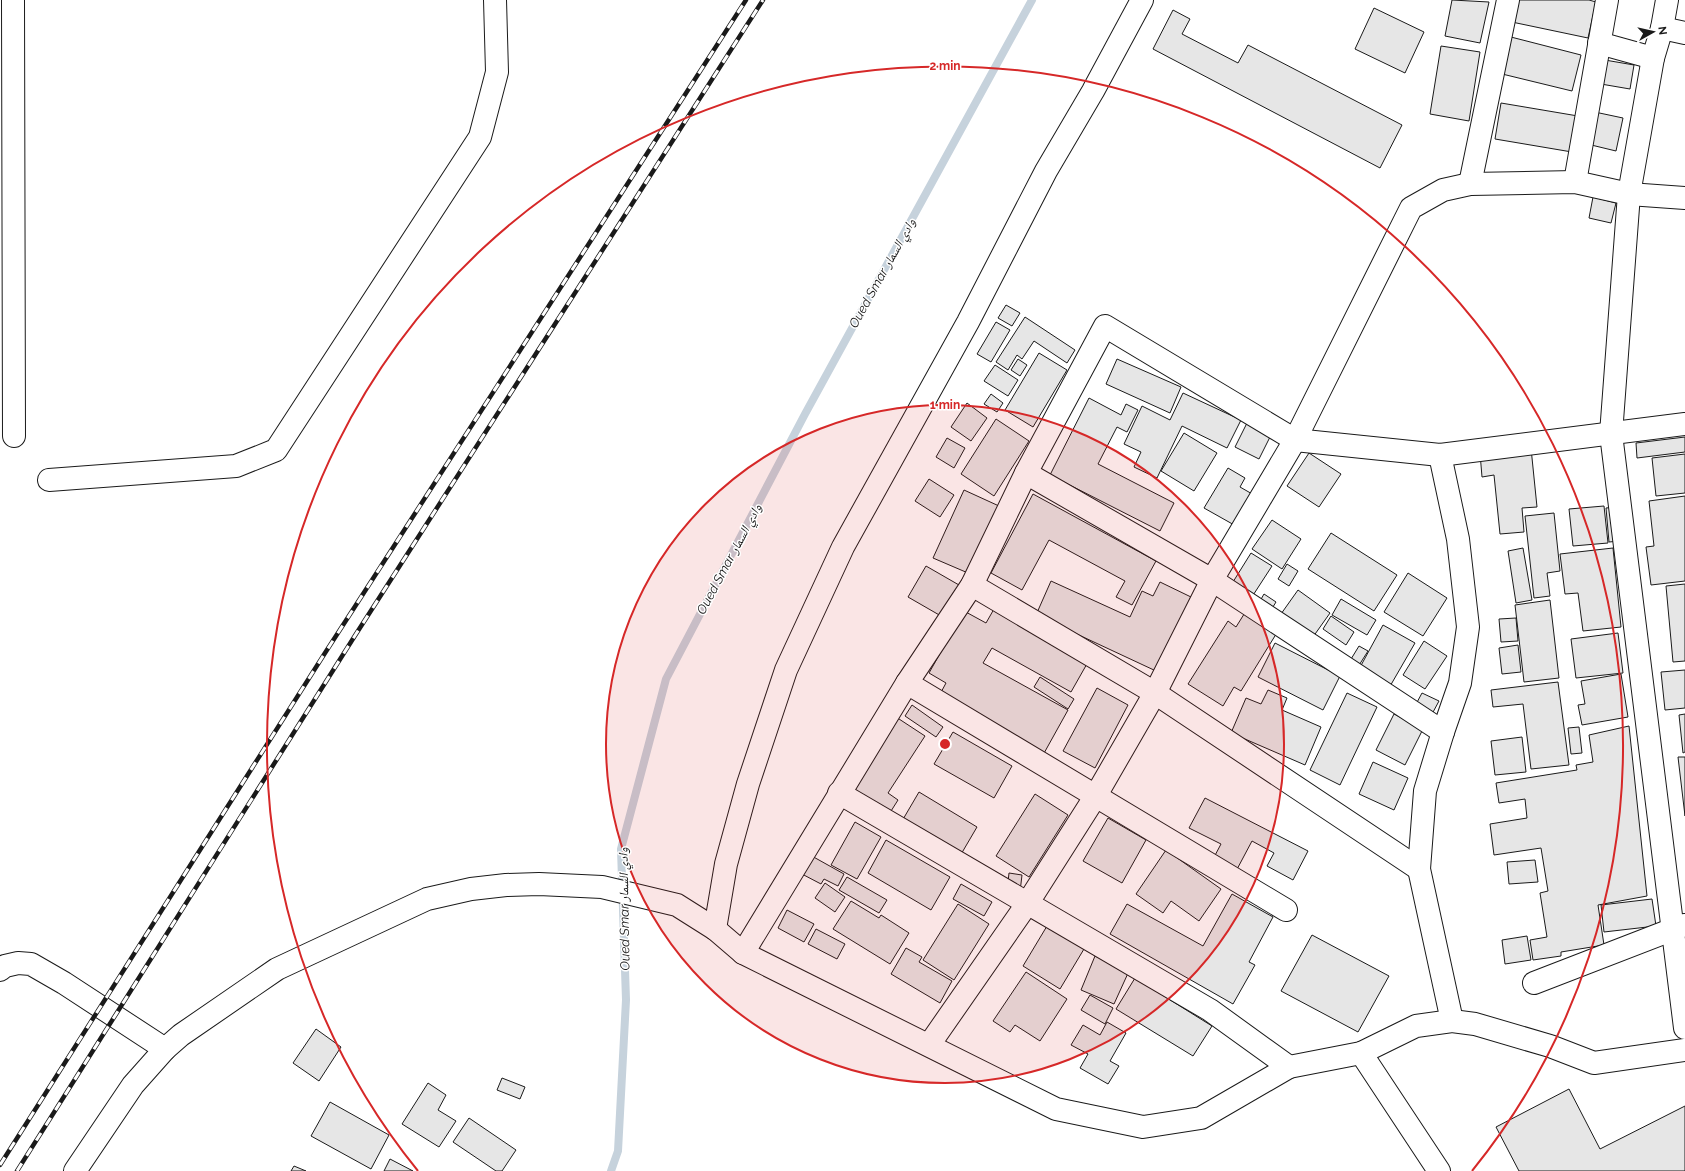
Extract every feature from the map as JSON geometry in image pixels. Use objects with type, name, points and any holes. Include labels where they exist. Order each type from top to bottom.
[{"type":"street","points":[[13,0],[14,436]]},
{"type":"street","points":[[49,480],[236,466],[276,450],[480,137],[497,72],[495,0]]},
{"type":"street","points":[[715,929],[726,864],[748,784],[786,670],[843,547],[968,322],[1046,172],[1093,91],[1142,0]]},
{"type":"street","points":[[1470,184],[1508,0]]},
{"type":"street","points":[[1575,182],[1607,0]]},
{"type":"street","points":[[1667,0],[1662,28],[1653,58],[1629,194],[1611,434],[1679,928],[1685,1028]]},
{"type":"street","points":[[1662,28],[1685,33]]},
{"type":"street","points":[[1599,43],[1653,58]]},
{"type":"street","points":[[929,1045],[1027,904],[1095,797],[1155,693],[1212,580],[1295,440],[1411,208],[1443,190],[1470,184],[1575,182],[1629,194],[1685,198]]},
{"type":"street","points":[[743,953],[907,683],[972,585],[1026,473],[1104,326],[1295,440],[1440,455],[1685,424]]},
{"type":"street","points":[[1440,455],[1458,539],[1468,627],[1460,683],[1442,732],[1425,791],[1418,869],[1452,1021]]},
{"type":"street","points":[[1026,473],[1212,580],[1442,732]]},
{"type":"street","points":[[972,585],[1155,693],[1418,869]]},
{"type":"street","points":[[907,683],[1286,910]]},
{"type":"street","points":[[839,793],[1210,1010],[1289,1067]]},
{"type":"street","points":[[75,1171],[133,1086],[165,1049],[206,1017],[277,968],[427,899],[471,889],[506,885],[539,884],[602,887],[677,905],[715,929],[743,953],[1056,1109],[1143,1126],[1201,1118],[1289,1067],[1361,1053],[1416,1026],[1452,1021],[1474,1024],[1550,1046],[1594,1063],[1685,1050]]},
{"type":"street","points":[[1534,983],[1679,928]]},
{"type":"street","points":[[0,970],[6,966],[18,963],[31,964],[64,983],[165,1049]]},
{"type":"street","points":[[1361,1053],[1439,1171]]},
{"type":"building","points":[[1452,0],[1489,2],[1480,43],[1445,36]]},
{"type":"building","points":[[1512,0],[1589,0],[1596,2],[1588,38],[1507,21]]},
{"type":"building","points":[[1374,8],[1424,32],[1405,73],[1355,49]]},
{"type":"building","points":[[1173,10],[1190,19],[1182,34],[1238,63],[1248,45],[1402,125],[1380,168],[1153,49]]},
{"type":"building","points":[[1507,36],[1581,55],[1572,91],[1498,73]]},
{"type":"building","points":[[1441,46],[1480,52],[1469,121],[1430,114]]},
{"type":"building","points":[[1599,59],[1634,65],[1630,89],[1595,83]]},
{"type":"building","points":[[1501,103],[1578,116],[1572,152],[1495,139]]},
{"type":"building","points":[[1590,111],[1623,118],[1616,151],[1583,143]]},
{"type":"building","points":[[1593,197],[1616,203],[1611,223],[1589,218]]},
{"type":"building","points":[[1006,305],[1020,313],[1012,326],[998,318]]},
{"type":"building","points":[[1025,317],[1075,350],[1067,363],[1034,341],[1022,359],[1017,355],[1008,370],[996,362]]},
{"type":"building","points":[[996,322],[1010,330],[991,362],[977,354]]},
{"type":"building","points":[[1039,353],[1067,370],[1033,427],[1005,410]]},
{"type":"building","points":[[1018,359],[1027,365],[1020,376],[1011,370]]},
{"type":"building","points":[[1117,359],[1181,387],[1170,413],[1106,384]]},
{"type":"building","points":[[995,365],[1018,380],[1008,396],[984,381]]},
{"type":"building","points":[[1183,393],[1241,420],[1227,448],[1182,426],[1157,478],[1134,467],[1141,452],[1124,444],[1142,406],[1170,420]]},
{"type":"building","points":[[991,394],[1003,403],[997,412],[984,404]]},
{"type":"building","points":[[1089,398],[1121,415],[1126,404],[1138,410],[1127,432],[1117,427],[1098,464],[1174,503],[1160,531],[1050,475]]},
{"type":"building","points":[[967,403],[987,418],[971,441],[951,427]]},
{"type":"building","points":[[996,419],[1029,441],[994,496],[961,474]]},
{"type":"building","points":[[1248,421],[1272,433],[1259,459],[1235,447]]},
{"type":"building","points":[[1184,433],[1217,453],[1194,491],[1161,471]]},
{"type":"building","points":[[1685,437],[1685,452],[1637,458],[1636,443]]},
{"type":"building","points":[[947,438],[965,448],[954,468],[936,457]]},
{"type":"building","points":[[1531,448],[1537,507],[1522,508],[1524,532],[1500,534],[1494,475],[1482,477],[1480,453]]},
{"type":"building","points":[[1309,453],[1341,474],[1319,507],[1287,486]]},
{"type":"building","points":[[1685,454],[1685,493],[1656,496],[1652,458]]},
{"type":"building","points":[[1228,468],[1245,478],[1240,487],[1254,495],[1236,526],[1204,508]]},
{"type":"building","points":[[929,479],[954,495],[940,517],[915,501]]},
{"type":"building","points":[[964,490],[999,506],[968,573],[933,558]]},
{"type":"building","points":[[1033,494],[1156,561],[1132,605],[1116,597],[1125,581],[1049,540],[1022,590],[991,573]]},
{"type":"building","points":[[1685,496],[1685,581],[1651,585],[1646,547],[1654,546],[1649,501]]},
{"type":"building","points":[[1604,506],[1608,543],[1573,546],[1569,509]]},
{"type":"building","points":[[1616,507],[1620,541],[1609,542],[1606,508]]},
{"type":"building","points":[[1554,513],[1560,571],[1547,573],[1550,596],[1534,598],[1525,516]]},
{"type":"building","points":[[1272,520],[1301,539],[1282,569],[1252,549]]},
{"type":"building","points":[[1331,533],[1397,575],[1374,611],[1308,569]]},
{"type":"building","points":[[1523,548],[1532,600],[1516,603],[1508,551]]},
{"type":"building","points":[[1613,548],[1621,627],[1583,631],[1578,593],[1565,594],[1560,554]]},
{"type":"building","points":[[1251,553],[1272,566],[1248,603],[1228,590]]},
{"type":"building","points":[[1287,564],[1298,571],[1289,586],[1278,579]]},
{"type":"building","points":[[926,566],[959,585],[941,616],[908,597]]},
{"type":"building","points":[[1408,573],[1447,598],[1423,636],[1384,612]]},
{"type":"building","points":[[1051,581],[1130,617],[1142,591],[1153,596],[1160,582],[1191,597],[1156,671],[1036,615]]},
{"type":"building","points":[[1685,584],[1685,661],[1673,662],[1666,586]]},
{"type":"building","points":[[1298,590],[1330,613],[1308,644],[1276,621]]},
{"type":"building","points":[[1264,594],[1276,602],[1268,615],[1256,608]]},
{"type":"building","points":[[1341,599],[1376,620],[1367,635],[1332,615]]},
{"type":"building","points":[[1550,600],[1559,678],[1524,682],[1515,605]]},
{"type":"building","points":[[994,609],[1088,662],[1071,692],[992,648],[983,663],[1068,710],[1043,755],[939,696],[946,683],[929,673],[964,611],[986,623]]},
{"type":"building","points":[[1246,611],[1278,631],[1241,691],[1234,687],[1223,706],[1188,684],[1228,621],[1236,627]]},
{"type":"building","points":[[1331,616],[1354,632],[1346,645],[1323,629]]},
{"type":"building","points":[[1516,618],[1518,641],[1501,642],[1499,619]]},
{"type":"building","points":[[1383,625],[1415,643],[1389,688],[1358,671]]},
{"type":"building","points":[[1618,633],[1623,673],[1576,678],[1571,639]]},
{"type":"building","points":[[1424,641],[1447,656],[1425,689],[1403,675]]},
{"type":"building","points":[[1275,643],[1340,676],[1323,710],[1258,677]]},
{"type":"building","points":[[1518,645],[1521,672],[1502,674],[1499,648]]},
{"type":"building","points":[[1359,646],[1368,651],[1356,670],[1348,664]]},
{"type":"building","points":[[1685,670],[1685,708],[1665,710],[1661,672]]},
{"type":"building","points":[[1621,674],[1628,717],[1582,725],[1578,705],[1585,704],[1581,681]]},
{"type":"building","points":[[1040,677],[1074,699],[1068,709],[1034,687]]},
{"type":"building","points":[[1558,682],[1569,765],[1531,769],[1523,704],[1493,707],[1491,690]]},
{"type":"building","points":[[1097,688],[1128,705],[1095,768],[1063,751]]},
{"type":"building","points":[[1268,690],[1287,698],[1282,710],[1321,727],[1305,765],[1231,733],[1246,698],[1261,704]]},
{"type":"building","points":[[1347,693],[1377,707],[1340,785],[1310,770]]},
{"type":"building","points":[[1422,693],[1439,701],[1432,714],[1415,706]]},
{"type":"building","points":[[912,705],[943,727],[936,737],[905,716]]},
{"type":"building","points":[[1394,714],[1423,729],[1405,765],[1376,750]]},
{"type":"building","points":[[1685,714],[1685,752],[1683,753],[1679,715]]},
{"type":"building","points":[[896,717],[925,736],[888,793],[898,800],[886,819],[847,793]]},
{"type":"building","points":[[1629,726],[1647,896],[1598,905],[1604,945],[1561,952],[1561,956],[1533,960],[1530,940],[1547,937],[1540,893],[1548,891],[1541,848],[1494,855],[1490,824],[1527,818],[1525,799],[1499,803],[1496,783],[1577,770],[1576,765],[1593,762],[1589,735]]},
{"type":"building","points":[[1579,727],[1582,753],[1571,754],[1568,728]]},
{"type":"building","points":[[953,732],[1012,766],[994,798],[934,764]]},
{"type":"building","points":[[1522,737],[1526,772],[1495,775],[1491,741]]},
{"type":"building","points":[[1678,757],[1685,757],[1685,816]]},
{"type":"building","points":[[1373,762],[1408,778],[1394,810],[1359,794]]},
{"type":"building","points":[[919,792],[977,827],[960,856],[902,821]]},
{"type":"building","points":[[1035,794],[1068,815],[1029,877],[996,856]]},
{"type":"building","points":[[1205,798],[1308,851],[1293,880],[1267,866],[1274,853],[1252,841],[1235,873],[1212,861],[1221,844],[1189,828]]},
{"type":"building","points":[[1108,818],[1146,840],[1122,883],[1083,861]]},
{"type":"building","points":[[855,822],[881,837],[857,879],[831,865]]},
{"type":"building","points":[[886,840],[950,877],[931,910],[868,873]]},
{"type":"building","points":[[1166,850],[1221,889],[1199,921],[1171,901],[1163,913],[1136,894]]},
{"type":"building","points":[[810,855],[844,874],[838,886],[824,879],[821,884],[800,873]]},
{"type":"building","points":[[1535,860],[1538,882],[1509,884],[1507,862]]},
{"type":"building","points":[[1009,873],[1022,875],[1020,892],[1007,891]]},
{"type":"building","points":[[847,877],[887,900],[879,913],[839,890]]},
{"type":"building","points":[[825,883],[845,897],[835,912],[815,898]]},
{"type":"building","points":[[961,884],[992,902],[984,916],[953,899]]},
{"type":"building","points":[[1232,894],[1273,917],[1249,962],[1255,965],[1233,1004],[1110,934],[1127,904],[1203,946]]},
{"type":"building","points":[[1652,899],[1656,926],[1604,932],[1601,905]]},
{"type":"building","points":[[851,901],[879,918],[881,915],[909,933],[890,964],[833,929]]},
{"type":"building","points":[[958,904],[989,924],[954,980],[923,960]]},
{"type":"building","points":[[787,910],[814,924],[804,942],[778,928]]},
{"type":"building","points":[[1047,926],[1084,949],[1060,989],[1023,966]]},
{"type":"building","points":[[816,929],[845,944],[837,959],[808,944]]},
{"type":"building","points":[[1312,935],[1389,976],[1358,1032],[1281,991]]},
{"type":"building","points":[[1527,936],[1531,960],[1505,964],[1502,940]]},
{"type":"building","points":[[906,948],[922,957],[919,962],[952,981],[940,1003],[891,974]]},
{"type":"building","points":[[1095,956],[1129,971],[1114,1004],[1081,990]]},
{"type":"building","points":[[1026,972],[1067,999],[1040,1041],[1015,1025],[1010,1032],[993,1021]]},
{"type":"building","points":[[1135,978],[1212,1026],[1193,1056],[1116,1009]]},
{"type":"building","points":[[1090,995],[1113,1008],[1105,1024],[1081,1010]]},
{"type":"building","points":[[1107,1022],[1126,1033],[1110,1061],[1119,1066],[1108,1084],[1080,1068],[1088,1054],[1071,1045],[1083,1025],[1100,1035]]},
{"type":"building","points":[[316,1029],[341,1047],[319,1081],[293,1063]]},
{"type":"building","points":[[502,1078],[525,1087],[520,1099],[497,1090]]},
{"type":"building","points":[[428,1083],[446,1095],[438,1110],[456,1121],[439,1147],[402,1124]]},
{"type":"building","points":[[1569,1089],[1600,1149],[1685,1106],[1685,1171],[1519,1171],[1496,1127]]},
{"type":"building","points":[[330,1102],[389,1135],[371,1169],[311,1136]]},
{"type":"building","points":[[469,1118],[516,1150],[502,1171],[496,1171],[453,1142]]},
{"type":"building","points":[[390,1159],[413,1171],[384,1171]]},
{"type":"building","points":[[294,1166],[306,1171],[291,1171]]},
{"type":"waterway","name":"Oued Smar وادي السمار","points":[[611,1171],[618,1151],[626,1000],[621,849],[666,679],[805,414],[1032,0]]},
{"type":"railway","points":[[0,1165],[325,653],[746,0]]},
{"type":"railway","points":[[17,1171],[356,634],[763,0]]}]
